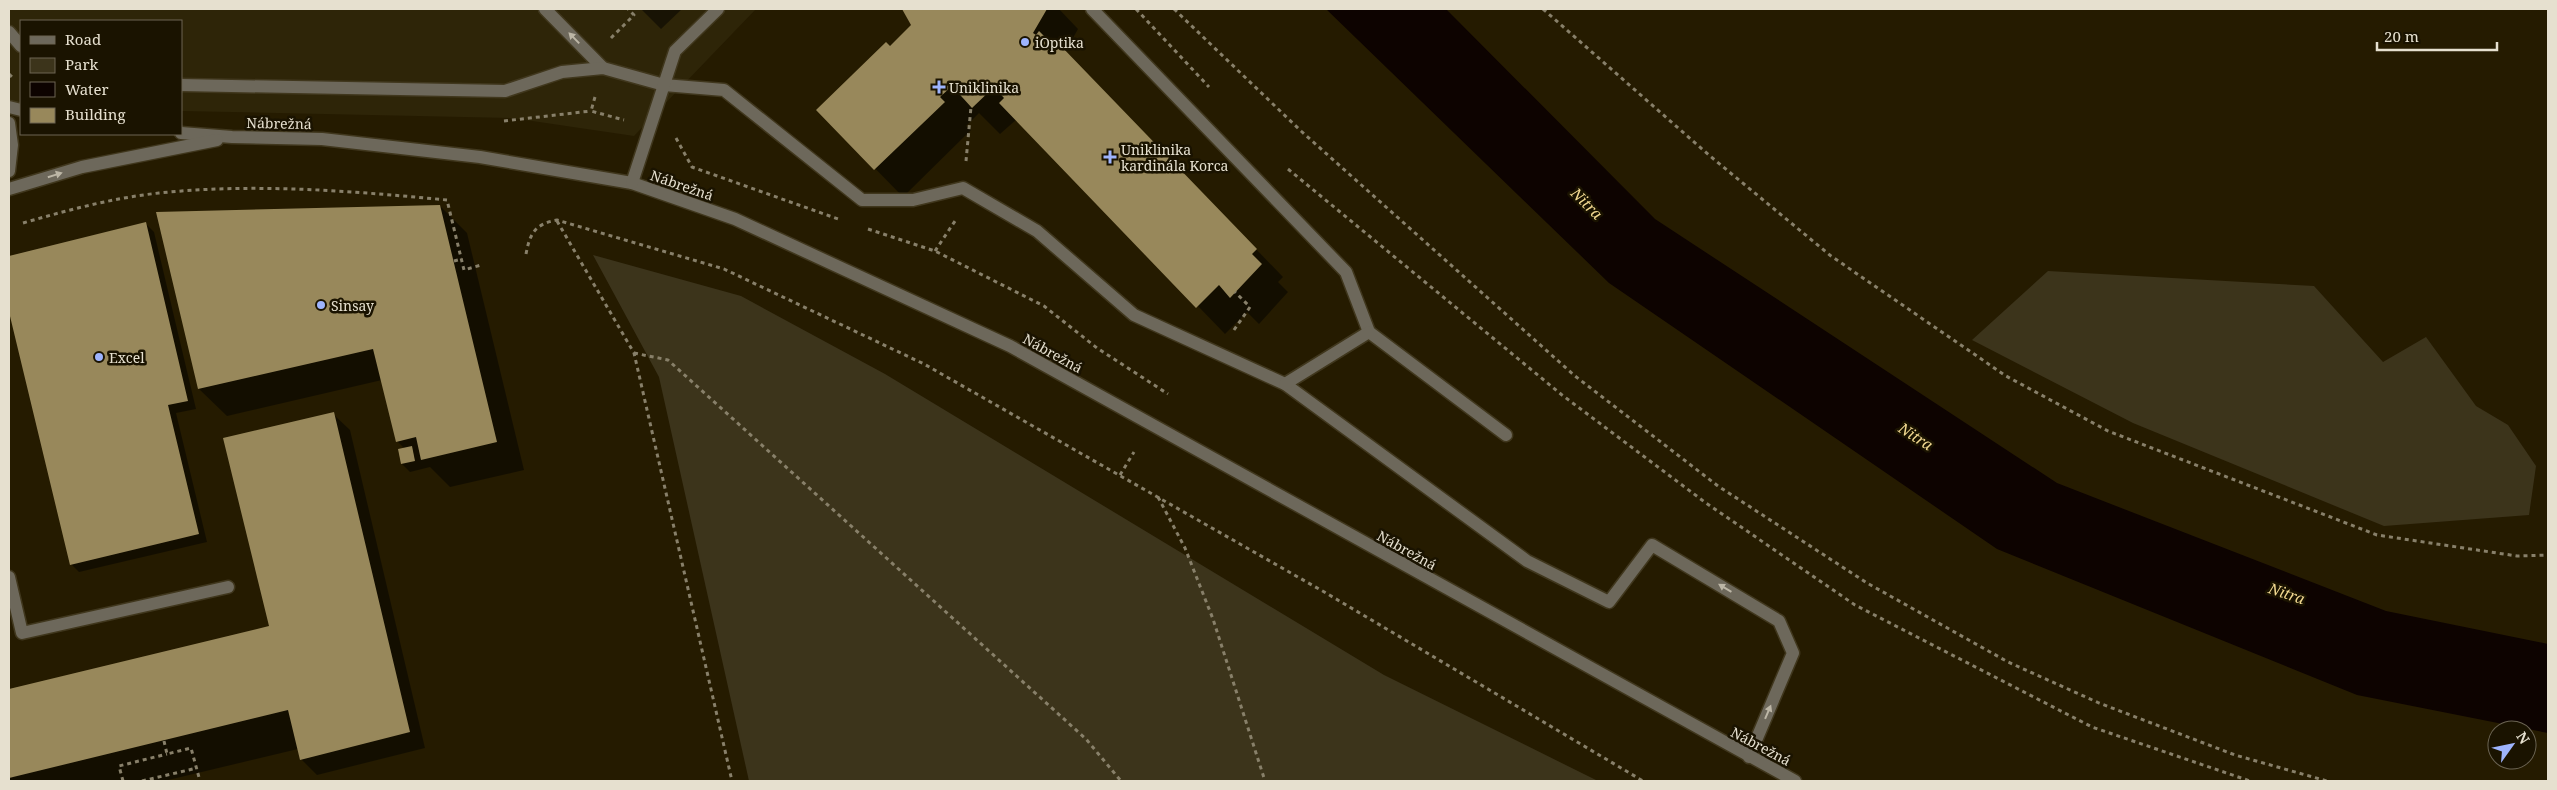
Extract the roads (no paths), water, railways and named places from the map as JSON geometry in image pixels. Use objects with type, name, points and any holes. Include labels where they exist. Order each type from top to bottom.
[{"type":"street","points":[[545,9],[603,68]]},
{"type":"street","points":[[632,183],[675,51],[718,9]]},
{"type":"street","points":[[1092,9],[1346,272],[1369,332],[1506,435]]},
{"type":"street","points":[[9,32],[20,45]]},
{"type":"street","points":[[182,85],[505,90],[562,72],[603,68],[664,85],[724,90],[862,200],[913,200],[963,188],[1037,231],[1134,316],[1284,384],[1527,561],[1608,602],[1652,545],[1779,621],[1793,653],[1749,757]]},
{"type":"street","points":[[9,123],[12,145],[9,171]]},
{"type":"street","name":"Nábrežná","points":[[182,133],[342,141],[480,157],[632,183],[735,219],[1010,346],[1795,781]]},
{"type":"street","name":"Nábrežná","points":[[9,189],[82,167],[232,137]]},
{"type":"street","points":[[1284,384],[1369,332]]},
{"type":"street","points":[[9,577],[22,633],[228,587]]},
{"type":"water","name":"Nitra","points":[[1326,9],[1446,9],[1655,219],[2057,483],[2386,611],[2548,644],[2548,733],[2537,731],[2537,720],[2487,721],[2357,695],[1997,549],[1609,283]]},
{"type":"place","name":"iOptika","points":[[1025,42]]},
{"type":"place","name":"Uniklinika","points":[[939,87]]},
{"type":"place","name":"Uniklinika kardinála Korca","points":[[1110,157]]},
{"type":"place","name":"Sinsay","points":[[321,305]]},
{"type":"place","name":"Excel","points":[[99,357]]}]
